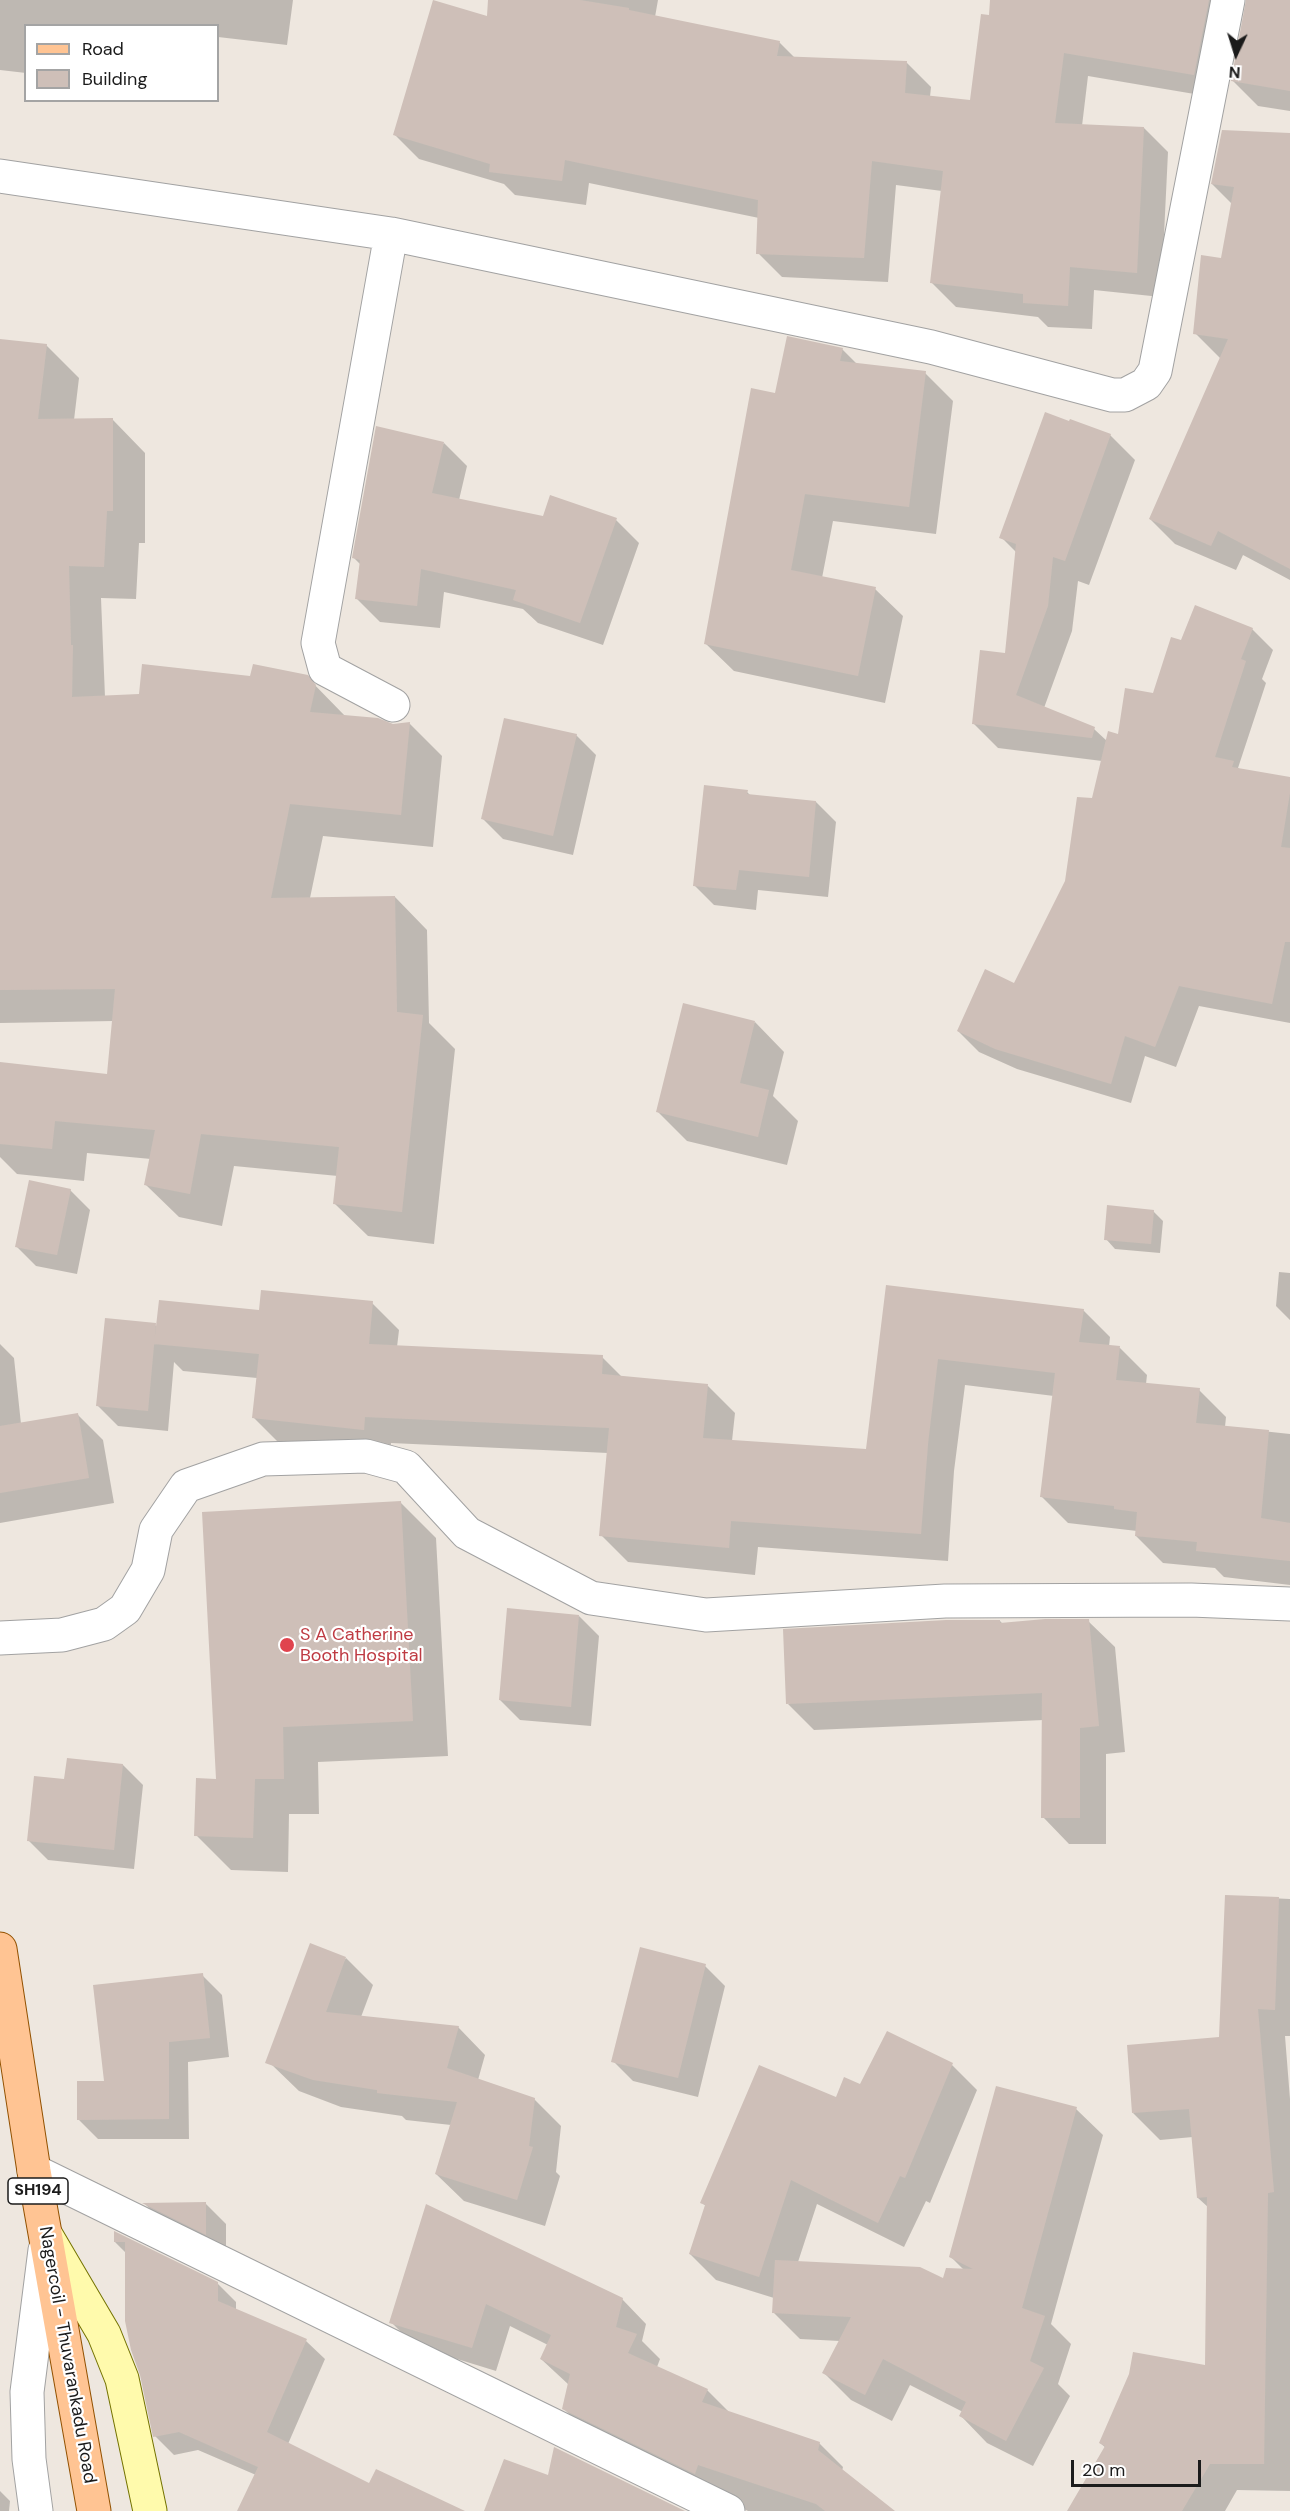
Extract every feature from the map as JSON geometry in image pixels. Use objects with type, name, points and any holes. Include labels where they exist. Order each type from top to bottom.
[{"type":"main road","name":"Nagercoil - Thuvarankadu Road","points":[[0,1950],[34,2171],[94,2511]]},
{"type":"street","points":[[0,176],[391,234],[931,347],[1112,395],[1125,395],[1146,384],[1155,371],[1228,0]]},
{"type":"street","points":[[391,234],[318,643],[325,669],[393,705]]},
{"type":"street","points":[[0,1638],[62,1635],[104,1624],[125,1609],[148,1570],[156,1530],[186,1486],[263,1459],[366,1456],[406,1467],[467,1533],[591,1598],[706,1615],[945,1601],[1191,1600],[1290,1604]]},
{"type":"street","points":[[34,2171],[728,2511]]},
{"type":"street","points":[[36,2511],[29,2459],[27,2392],[47,2237]]},
{"type":"street","points":[[47,2237],[104,2334],[122,2379],[150,2511]]},
{"type":"building","points":[[433,0],[487,16],[488,0],[580,0],[629,8],[629,10],[780,41],[777,56],[907,61],[905,93],[970,100],[981,14],[989,15],[990,0],[1209,0],[1194,75],[1064,53],[1055,123],[1144,127],[1137,273],[1070,267],[1068,306],[1023,303],[1023,294],[930,283],[943,171],[872,161],[864,258],[756,254],[758,200],[565,160],[562,181],[489,172],[490,164],[393,135]]},
{"type":"building","points":[[1246,0],[1290,0],[1290,91],[1231,81]]},
{"type":"building","points":[[1222,130],[1290,133],[1290,569],[1218,531],[1211,546],[1149,519],[1228,339],[1193,334],[1201,255],[1221,258],[1234,187],[1211,184]]},
{"type":"building","points":[[787,336],[843,348],[840,361],[926,371],[909,507],[805,494],[791,570],[876,587],[858,676],[704,644],[751,388],[775,393]]},
{"type":"building","points":[[0,339],[47,344],[38,419],[113,418],[113,511],[107,511],[104,567],[69,566],[71,645],[73,645],[72,697],[139,694],[142,664],[250,676],[253,664],[308,675],[316,685],[310,712],[378,718],[393,724],[410,722],[401,815],[290,804],[271,898],[395,896],[397,1012],[423,1015],[402,1212],[333,1204],[339,1147],[201,1134],[190,1194],[144,1185],[155,1130],[55,1121],[52,1149],[0,1144],[0,1062],[107,1074],[115,989],[0,990]]},
{"type":"building","points":[[1045,412],[1111,434],[1065,561],[1053,557],[1048,606],[1016,695],[1095,727],[1092,738],[972,724],[980,650],[1005,653],[1016,544],[999,538]]},
{"type":"building","points":[[376,426],[444,442],[432,493],[543,516],[550,495],[617,518],[580,623],[513,600],[516,590],[421,569],[417,606],[355,599],[360,560],[352,558]]},
{"type":"building","points":[[1195,605],[1253,628],[1241,659],[1246,661],[1215,757],[1234,761],[1232,767],[1290,777],[1290,793],[1281,847],[1290,848],[1290,942],[1285,942],[1272,1004],[1179,986],[1155,1047],[1125,1036],[1111,1084],[995,1049],[957,1031],[985,969],[1014,983],[1065,881],[1077,797],[1092,798],[1108,731],[1118,734],[1125,688],[1153,693],[1171,637],[1181,640]]},
{"type":"building","points":[[504,718],[577,734],[553,836],[481,819]]},
{"type":"building","points":[[704,785],[748,790],[747,794],[816,801],[809,877],[739,870],[736,890],[693,886]]},
{"type":"building","points":[[683,1003],[755,1021],[740,1083],[769,1090],[758,1137],[656,1112]]},
{"type":"building","points":[[29,1180],[71,1189],[57,1255],[15,1247]]},
{"type":"building","points":[[1107,1205],[1154,1210],[1151,1244],[1104,1240]]},
{"type":"building","points":[[886,1285],[1084,1309],[1079,1342],[1120,1346],[1116,1380],[1200,1388],[1196,1423],[1269,1430],[1261,1518],[1290,1523],[1290,1561],[1196,1551],[1197,1542],[1135,1536],[1137,1512],[1114,1509],[1114,1506],[1040,1497],[1055,1373],[938,1359],[921,1534],[731,1521],[729,1548],[599,1536],[609,1428],[365,1417],[364,1430],[252,1418],[259,1354],[154,1344],[159,1300],[259,1310],[261,1290],[373,1301],[369,1344],[603,1355],[602,1374],[708,1384],[703,1438],[866,1449]]},
{"type":"building","points":[[105,1318],[156,1323],[148,1411],[96,1406]]},
{"type":"building","points":[[78,1413],[89,1478],[0,1493],[0,1426]]},
{"type":"building","points":[[401,1501],[413,1721],[283,1727],[284,1779],[255,1779],[253,1838],[194,1836],[196,1778],[216,1779],[202,1512]]},
{"type":"building","points":[[507,1608],[579,1615],[571,1707],[499,1700]]},
{"type":"building","points":[[1045,1619],[1089,1619],[1099,1726],[1080,1728],[1080,1818],[1041,1818],[1042,1693],[786,1704],[783,1629],[946,1620],[1000,1620],[1000,1623]]},
{"type":"building","points":[[67,1758],[123,1764],[114,1850],[27,1841],[34,1776],[64,1779]]},
{"type":"building","points":[[1225,1895],[1279,1897],[1275,2010],[1258,2009],[1274,2192],[1268,2193],[1264,2464],[1210,2464],[1182,2511],[1067,2511],[1105,2446],[1099,2443],[1129,2374],[1133,2352],[1205,2365],[1207,2197],[1197,2198],[1189,2109],[1132,2113],[1127,2045],[1219,2037]]},
{"type":"building","points":[[310,1943],[346,1957],[326,2012],[459,2026],[447,2068],[535,2098],[529,2146],[533,2147],[517,2200],[435,2174],[457,2102],[377,2093],[377,2090],[313,2080],[265,2063]]},
{"type":"building","points":[[640,1947],[706,1964],[678,2078],[611,2062]]},
{"type":"building","points":[[203,1973],[210,2038],[169,2042],[169,2119],[77,2120],[77,2081],[104,2081],[93,1985]]},
{"type":"building","points":[[887,2031],[953,2063],[905,2178],[900,2176],[878,2223],[791,2180],[759,2277],[689,2254],[705,2205],[700,2203],[759,2065],[836,2097],[844,2077],[860,2084]]},
{"type":"building","points":[[996,2086],[1077,2107],[1022,2308],[1045,2316],[1030,2361],[1044,2368],[1006,2441],[959,2416],[966,2402],[883,2359],[865,2395],[822,2373],[851,2317],[772,2313],[775,2260],[920,2267],[943,2278],[946,2268],[973,2269],[949,2257]]},
{"type":"building","points":[[206,2202],[206,2235],[142,2203]]},
{"type":"building","points":[[426,2204],[623,2298],[616,2327],[637,2334],[628,2353],[708,2389],[702,2402],[820,2442],[818,2450],[895,2511],[825,2511],[816,2504],[698,2465],[695,2474],[562,2409],[570,2374],[540,2359],[551,2335],[486,2304],[472,2348],[389,2323]]},
{"type":"building","points":[[114,2231],[218,2282],[218,2301],[307,2339],[267,2432],[369,2483],[376,2469],[465,2511],[237,2511],[258,2467],[179,2432],[153,2437],[140,2375],[131,2350],[125,2321],[125,2242],[114,2242]]},
{"type":"building","points":[[554,2447],[685,2511],[484,2511],[504,2459],[548,2475]]},
{"type":"place","name":"S A Catherine Booth Hospital","points":[[287,1645]]}]
